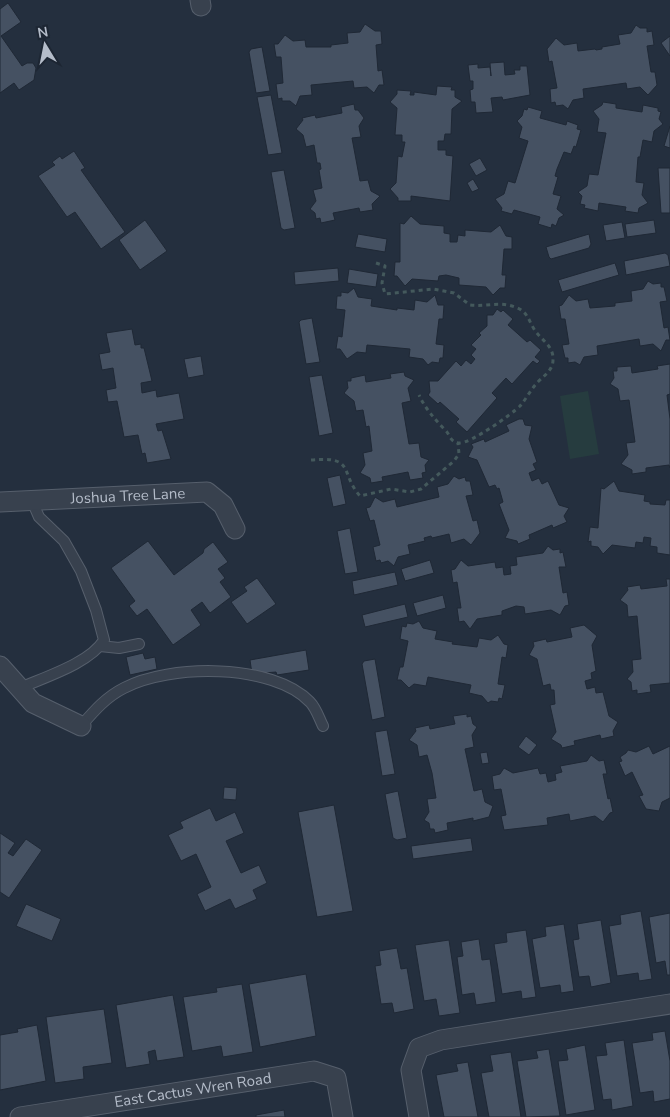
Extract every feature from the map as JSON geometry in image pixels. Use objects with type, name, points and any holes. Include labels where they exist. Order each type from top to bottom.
[{"type":"street","name":"Joshua Tree Lane","points":[[0,502],[207,492],[223,505],[235,529]]},
{"type":"street","points":[[0,666],[33,703],[81,726]]},
{"type":"street","points":[[419,1117],[411,1070],[419,1048],[441,1040],[670,1004]]},
{"type":"street","name":"East Cactus Wren Road","points":[[20,1117],[314,1071],[336,1078],[343,1117]]},
{"type":"lane","points":[[20,688],[86,658],[104,640],[101,626],[81,571],[64,541],[39,517],[32,500]]},
{"type":"lane","points":[[100,646],[119,648],[139,644]]},
{"type":"lane","points":[[81,726],[101,704],[125,687],[153,678],[191,671],[215,670],[248,675],[293,688],[311,703],[323,726]]},
{"type":"path","points":[[376,263],[385,266],[382,283],[386,294],[429,288],[454,293],[470,305],[497,303],[514,306],[524,311],[541,339],[550,346],[554,361],[549,371],[518,407],[477,436],[458,443],[450,439],[447,431],[425,409],[419,395]]},
{"type":"path","points":[[311,460],[326,459],[342,464],[346,467],[351,482],[360,496],[390,489],[410,492],[421,490],[454,461],[459,454],[458,443]]},
{"type":"green space","points":[[588,391],[599,454],[570,459],[560,396]]},
{"type":"building","points":[[8,3],[21,22],[1,36],[22,66],[27,63],[33,63],[36,68],[34,80],[19,90],[14,83],[0,93],[0,9]]},
{"type":"building","points":[[365,24],[375,31],[381,31],[382,44],[376,45],[378,71],[382,70],[384,85],[379,85],[374,93],[367,87],[354,88],[353,81],[311,85],[312,95],[300,96],[296,106],[290,101],[282,101],[282,98],[278,99],[276,84],[283,83],[281,57],[276,57],[274,44],[278,44],[285,35],[293,41],[305,40],[306,47],[331,47],[331,45],[348,43],[347,33],[360,32]]},
{"type":"building","points":[[636,25],[640,28],[647,28],[647,32],[652,31],[654,45],[647,46],[651,72],[655,72],[657,85],[648,95],[640,87],[627,89],[626,83],[583,89],[584,98],[573,100],[568,109],[563,105],[556,106],[555,102],[551,103],[550,89],[557,88],[552,61],[549,62],[547,49],[556,38],[564,45],[577,43],[578,51],[596,50],[620,44],[618,35],[631,33]]},
{"type":"building","points":[[670,36],[670,56],[661,43]]},
{"type":"building","points":[[262,47],[270,91],[256,93],[249,52],[251,49]]},
{"type":"building","points":[[504,62],[505,75],[515,74],[514,70],[520,70],[520,66],[527,66],[530,95],[503,100],[502,97],[491,98],[493,112],[476,113],[475,102],[471,102],[470,90],[473,89],[473,81],[470,81],[468,65],[478,64],[478,68],[490,67],[491,76],[490,63]]},
{"type":"building","points":[[437,86],[452,87],[451,90],[455,90],[455,97],[462,101],[452,109],[451,134],[445,134],[444,141],[438,141],[438,150],[446,150],[446,155],[453,156],[450,201],[411,196],[411,201],[398,201],[398,198],[390,189],[396,183],[398,156],[402,157],[405,142],[402,142],[402,135],[395,135],[397,108],[390,102],[397,94],[397,90],[411,91],[410,95],[414,95],[414,92],[436,95]]},
{"type":"building","points":[[271,95],[282,153],[268,155],[257,97]]},
{"type":"building","points":[[603,102],[616,104],[616,108],[642,112],[643,105],[658,108],[658,111],[661,112],[659,119],[663,124],[654,131],[652,142],[643,140],[640,157],[638,157],[636,182],[644,183],[642,195],[648,203],[639,208],[638,213],[625,211],[626,207],[599,203],[598,211],[584,208],[585,205],[580,204],[582,196],[578,192],[587,186],[589,174],[598,175],[606,133],[597,132],[599,119],[593,111],[602,105]]},
{"type":"building","points":[[354,104],[355,110],[358,110],[364,118],[359,126],[361,137],[352,138],[360,181],[368,180],[371,191],[380,196],[372,204],[373,210],[360,212],[359,208],[333,213],[335,220],[321,223],[320,218],[316,219],[315,213],[310,209],[316,201],[313,190],[322,188],[319,170],[321,169],[320,163],[317,163],[314,145],[306,147],[303,135],[296,129],[303,120],[302,118],[315,115],[316,118],[342,113],[341,107]]},
{"type":"building","points":[[528,107],[542,111],[540,118],[566,125],[567,121],[578,125],[577,129],[581,130],[576,147],[574,146],[571,154],[564,152],[557,169],[555,176],[558,177],[553,194],[561,196],[557,209],[564,215],[559,218],[556,226],[552,224],[551,228],[538,224],[540,217],[514,210],[512,214],[501,211],[502,208],[495,199],[504,194],[508,181],[515,183],[528,141],[519,138],[522,127],[517,121],[522,116],[524,109],[527,110]]},
{"type":"building","points":[[670,126],[670,148],[664,146]]},
{"type":"building","points":[[74,151],[85,168],[81,170],[125,232],[101,249],[75,212],[67,217],[38,176],[55,165],[52,162],[60,156],[62,159]]},
{"type":"building","points":[[480,158],[487,170],[476,176],[469,164]]},
{"type":"building","points":[[658,168],[670,168],[670,213],[661,213]]},
{"type":"building","points":[[284,170],[295,228],[284,230],[281,228],[271,172]]},
{"type":"building","points":[[473,179],[479,189],[472,192],[467,183]]},
{"type":"building","points":[[411,216],[420,224],[444,226],[444,233],[450,234],[450,242],[457,242],[458,235],[465,236],[465,230],[491,232],[500,225],[506,236],[512,237],[512,249],[504,249],[502,275],[506,275],[505,288],[500,288],[493,295],[486,287],[459,285],[459,278],[446,275],[439,276],[438,281],[412,279],[405,286],[397,276],[394,276],[395,262],[400,262],[400,223],[404,224]]},
{"type":"building","points":[[145,220],[167,251],[140,270],[119,240]]},
{"type":"building","points":[[654,220],[656,233],[627,237],[625,224]]},
{"type":"building","points":[[622,222],[625,238],[606,241],[603,225]]},
{"type":"building","points":[[358,234],[387,239],[385,252],[355,247]]},
{"type":"building","points":[[589,234],[591,244],[589,248],[551,259],[549,257],[546,247]]},
{"type":"building","points":[[665,253],[668,255],[670,266],[626,275],[624,261]]},
{"type":"building","points":[[615,263],[619,275],[562,292],[558,280]]},
{"type":"building","points":[[338,268],[339,281],[295,285],[294,272]]},
{"type":"building","points":[[349,269],[378,274],[376,287],[347,283]]},
{"type":"building","points":[[648,281],[653,284],[661,283],[661,287],[664,287],[667,301],[660,302],[664,328],[668,327],[670,340],[666,340],[661,351],[653,344],[640,346],[639,339],[597,346],[598,355],[584,357],[580,365],[575,362],[568,363],[568,358],[565,358],[562,345],[569,344],[565,319],[561,319],[559,306],[562,305],[569,295],[576,301],[588,299],[590,308],[615,306],[615,303],[632,301],[631,291],[643,289]]},
{"type":"building","points":[[354,288],[358,297],[372,299],[371,306],[397,310],[397,308],[414,310],[415,300],[427,302],[435,295],[438,305],[444,305],[443,319],[439,319],[436,344],[444,345],[443,358],[440,358],[439,363],[432,362],[428,365],[423,359],[409,357],[410,349],[367,345],[366,353],[357,352],[347,359],[340,349],[336,349],[338,336],[342,337],[345,310],[336,309],[337,296],[341,296],[341,292],[348,293]]},
{"type":"building","points":[[497,309],[501,312],[503,310],[513,319],[508,325],[527,342],[530,340],[541,350],[535,357],[540,361],[537,364],[533,361],[512,384],[506,378],[492,393],[497,398],[467,432],[456,422],[459,419],[440,402],[438,404],[428,395],[430,392],[429,381],[438,381],[456,361],[461,366],[466,360],[471,364],[475,359],[471,355],[476,349],[471,345],[481,335],[479,333],[487,326],[487,315],[493,315]]},
{"type":"building","points":[[312,318],[320,362],[306,364],[299,322]]},
{"type":"building","points":[[132,329],[135,345],[141,344],[141,348],[144,348],[152,381],[141,383],[142,393],[156,390],[157,397],[179,393],[184,419],[156,424],[158,431],[162,430],[171,459],[147,463],[145,453],[142,454],[138,435],[124,437],[117,401],[108,402],[106,390],[116,388],[113,368],[102,370],[99,354],[110,352],[106,333]]},
{"type":"building","points":[[201,356],[204,375],[188,378],[184,359]]},
{"type":"building","points":[[670,364],[670,394],[667,395],[670,419],[670,468],[669,465],[646,468],[646,472],[632,474],[632,470],[621,464],[628,455],[626,443],[635,442],[629,400],[620,401],[618,389],[610,384],[614,378],[613,371],[617,371],[617,367],[631,366],[632,373],[658,369],[657,366]]},
{"type":"building","points":[[404,372],[405,376],[414,380],[408,388],[411,401],[402,403],[409,444],[419,443],[421,457],[429,460],[425,465],[426,472],[422,473],[423,478],[410,480],[408,472],[382,477],[383,481],[371,483],[370,478],[360,473],[365,465],[363,453],[372,451],[369,426],[366,427],[363,410],[356,411],[354,401],[344,393],[348,388],[347,381],[351,381],[351,378],[365,375],[366,382],[391,378],[390,374]]},
{"type":"building","points":[[322,375],[333,433],[319,436],[309,377]]},
{"type":"building","points":[[523,419],[525,425],[532,426],[529,439],[537,462],[533,464],[536,470],[529,473],[532,481],[539,478],[542,484],[548,481],[559,505],[569,508],[564,516],[567,522],[553,528],[552,525],[529,535],[530,539],[518,544],[517,541],[505,538],[509,530],[499,504],[503,502],[499,488],[497,489],[495,485],[489,487],[477,460],[468,457],[473,447],[471,444],[484,439],[485,442],[509,431],[506,425]]},
{"type":"building","points":[[340,475],[346,504],[333,507],[327,478]]},
{"type":"building","points":[[454,476],[459,479],[465,477],[466,481],[470,481],[473,495],[466,496],[473,521],[477,520],[480,533],[471,545],[464,539],[451,543],[449,534],[432,538],[431,536],[424,538],[425,541],[408,545],[410,554],[398,557],[394,566],[388,561],[381,563],[380,560],[376,561],[373,547],[380,545],[374,520],[370,521],[366,508],[370,507],[375,497],[383,502],[395,499],[397,507],[439,497],[437,487],[448,484]]},
{"type":"building","points":[[614,481],[619,491],[645,495],[644,501],[650,502],[650,504],[665,505],[666,500],[670,500],[670,555],[657,553],[657,547],[650,546],[651,538],[644,537],[643,543],[636,542],[635,548],[612,545],[603,554],[598,547],[591,546],[591,541],[588,542],[590,527],[598,528],[601,488],[604,489]]},
{"type":"building","points":[[350,528],[358,572],[345,574],[337,531]]},
{"type":"building","points":[[148,541],[174,575],[203,553],[204,549],[213,542],[228,562],[218,569],[225,578],[220,582],[231,597],[210,613],[202,602],[191,610],[201,625],[173,645],[147,609],[137,616],[129,606],[135,601],[111,568]]},
{"type":"building","points":[[548,546],[553,550],[560,549],[560,553],[563,552],[566,567],[559,567],[563,593],[567,592],[569,605],[565,606],[560,615],[551,610],[525,614],[524,607],[516,606],[502,611],[502,615],[477,619],[470,629],[464,621],[459,622],[457,608],[461,608],[457,582],[453,583],[451,570],[455,569],[461,560],[468,566],[495,562],[496,568],[503,567],[504,575],[511,574],[510,566],[517,565],[516,557],[543,553]]},
{"type":"building","points":[[430,560],[434,573],[405,581],[401,569]]},
{"type":"building","points":[[395,572],[398,585],[354,595],[352,581]]},
{"type":"building","points":[[257,578],[276,604],[247,624],[231,602],[247,591],[244,587]]},
{"type":"building","points":[[666,579],[670,579],[670,683],[650,685],[651,692],[637,694],[637,690],[632,691],[631,682],[627,679],[633,672],[632,660],[641,659],[637,616],[628,617],[627,605],[620,600],[628,590],[627,587],[640,585],[641,589],[667,586]]},
{"type":"building","points":[[443,595],[446,608],[417,616],[413,603]]},
{"type":"building","points":[[405,604],[408,617],[365,627],[362,615]]},
{"type":"building","points":[[419,621],[423,628],[437,631],[435,639],[453,642],[452,644],[477,647],[479,638],[491,640],[498,635],[504,644],[508,645],[506,658],[502,657],[498,684],[505,685],[502,699],[499,698],[498,702],[491,701],[488,703],[482,696],[469,693],[471,685],[428,677],[426,686],[414,684],[409,688],[401,680],[397,680],[400,667],[403,667],[408,641],[400,639],[402,626],[406,627],[407,623],[413,624]]},
{"type":"building","points":[[584,625],[597,636],[592,645],[596,671],[591,673],[592,679],[585,681],[587,689],[595,687],[596,693],[603,692],[609,716],[618,722],[613,731],[614,736],[601,739],[600,735],[574,741],[575,745],[562,748],[561,745],[551,739],[556,732],[550,705],[555,704],[554,690],[551,690],[550,684],[543,686],[537,659],[529,655],[534,646],[533,642],[546,639],[547,642],[572,637],[570,628]]},
{"type":"building","points":[[306,650],[309,670],[277,675],[276,672],[252,674],[250,660]]},
{"type":"building","points":[[143,653],[145,659],[155,657],[157,669],[130,675],[126,657]]},
{"type":"building","points":[[375,659],[385,717],[372,720],[362,664],[364,661]]},
{"type":"building","points":[[467,714],[467,717],[471,716],[473,724],[477,727],[472,735],[474,747],[465,749],[474,791],[482,789],[485,802],[493,806],[489,817],[473,821],[473,818],[447,823],[448,830],[435,833],[434,829],[430,829],[429,823],[424,820],[429,812],[427,799],[436,798],[427,755],[419,757],[417,745],[409,740],[416,731],[415,728],[429,725],[430,729],[455,724],[453,716]]},
{"type":"building","points":[[387,730],[395,774],[382,776],[375,732]]},
{"type":"building","points":[[526,736],[537,745],[529,755],[518,747]]},
{"type":"building","points":[[649,746],[653,754],[670,746],[670,798],[662,802],[659,811],[646,809],[639,796],[643,795],[632,772],[625,776],[619,762],[622,761],[620,757],[628,750],[636,752]]},
{"type":"building","points":[[487,752],[489,763],[482,764],[480,753]]},
{"type":"building","points":[[591,755],[599,761],[604,760],[607,774],[603,774],[608,799],[610,798],[613,812],[603,822],[595,816],[570,821],[569,814],[547,818],[548,825],[504,830],[501,816],[506,815],[501,789],[494,790],[492,776],[500,774],[504,768],[513,773],[538,768],[540,774],[546,773],[548,782],[556,780],[555,774],[562,772],[560,766],[587,761]]},
{"type":"building","points":[[224,787],[237,788],[236,800],[223,799]]},
{"type":"building","points":[[398,791],[407,838],[397,840],[393,838],[385,794]]},
{"type":"building","points":[[334,805],[353,911],[317,917],[298,812]]},
{"type":"building","points":[[210,808],[216,821],[235,812],[244,833],[226,841],[241,873],[259,865],[267,883],[253,890],[257,899],[235,909],[230,899],[205,911],[197,894],[211,887],[196,854],[181,861],[168,835],[183,828],[180,822]]},
{"type":"building","points":[[0,833],[15,843],[8,853],[13,856],[26,839],[42,850],[9,898],[0,892]]},
{"type":"building","points":[[471,838],[473,851],[413,859],[411,846]]},
{"type":"building","points":[[26,904],[61,919],[52,941],[16,926]]},
{"type":"building","points":[[641,911],[652,979],[639,981],[638,973],[617,976],[609,926],[621,924],[620,915]]},
{"type":"building","points":[[670,913],[670,975],[667,975],[665,961],[656,963],[649,917]]},
{"type":"building","points":[[601,920],[611,983],[591,987],[589,976],[579,977],[573,940],[579,939],[577,924]]},
{"type":"building","points":[[564,924],[574,991],[561,993],[560,985],[540,988],[532,939],[546,936],[545,927]]},
{"type":"building","points":[[526,930],[536,997],[522,999],[521,991],[502,994],[494,944],[507,942],[506,933]]},
{"type":"building","points":[[479,939],[482,960],[490,959],[496,1002],[476,1005],[474,993],[462,995],[457,957],[463,956],[461,942]]},
{"type":"building","points":[[449,940],[460,1013],[439,1016],[436,999],[424,1001],[415,945]]},
{"type":"building","points":[[397,948],[401,969],[407,968],[414,1009],[394,1013],[392,1003],[381,1004],[375,966],[381,965],[379,951]]},
{"type":"building","points":[[306,974],[316,1036],[260,1047],[249,984]]},
{"type":"building","points":[[242,984],[253,1052],[223,1057],[221,1046],[192,1051],[183,997],[217,992],[216,988]]},
{"type":"building","points":[[173,995],[184,1057],[157,1061],[155,1050],[148,1052],[150,1064],[126,1068],[116,1005]]},
{"type":"building","points":[[104,1009],[112,1063],[83,1067],[84,1079],[55,1083],[46,1017]]},
{"type":"building","points":[[37,1025],[46,1081],[0,1090],[0,1035],[18,1032],[17,1029]]},
{"type":"building","points":[[665,1031],[670,1061],[670,1099],[654,1102],[653,1091],[640,1093],[632,1043],[653,1040],[652,1033]]},
{"type":"building","points":[[624,1040],[633,1106],[612,1110],[611,1099],[603,1100],[596,1056],[607,1055],[605,1043]]},
{"type":"building","points":[[585,1045],[595,1110],[566,1115],[558,1061],[568,1060],[566,1049]]},
{"type":"building","points":[[549,1049],[560,1116],[526,1117],[517,1061],[538,1058],[536,1051]]},
{"type":"building","points":[[511,1052],[521,1117],[489,1117],[481,1073],[493,1071],[490,1055]]},
{"type":"building","points":[[468,1062],[478,1117],[444,1117],[436,1075],[458,1071],[456,1064]]},
{"type":"building","points":[[284,1110],[285,1117],[256,1117],[256,1115]]}]
